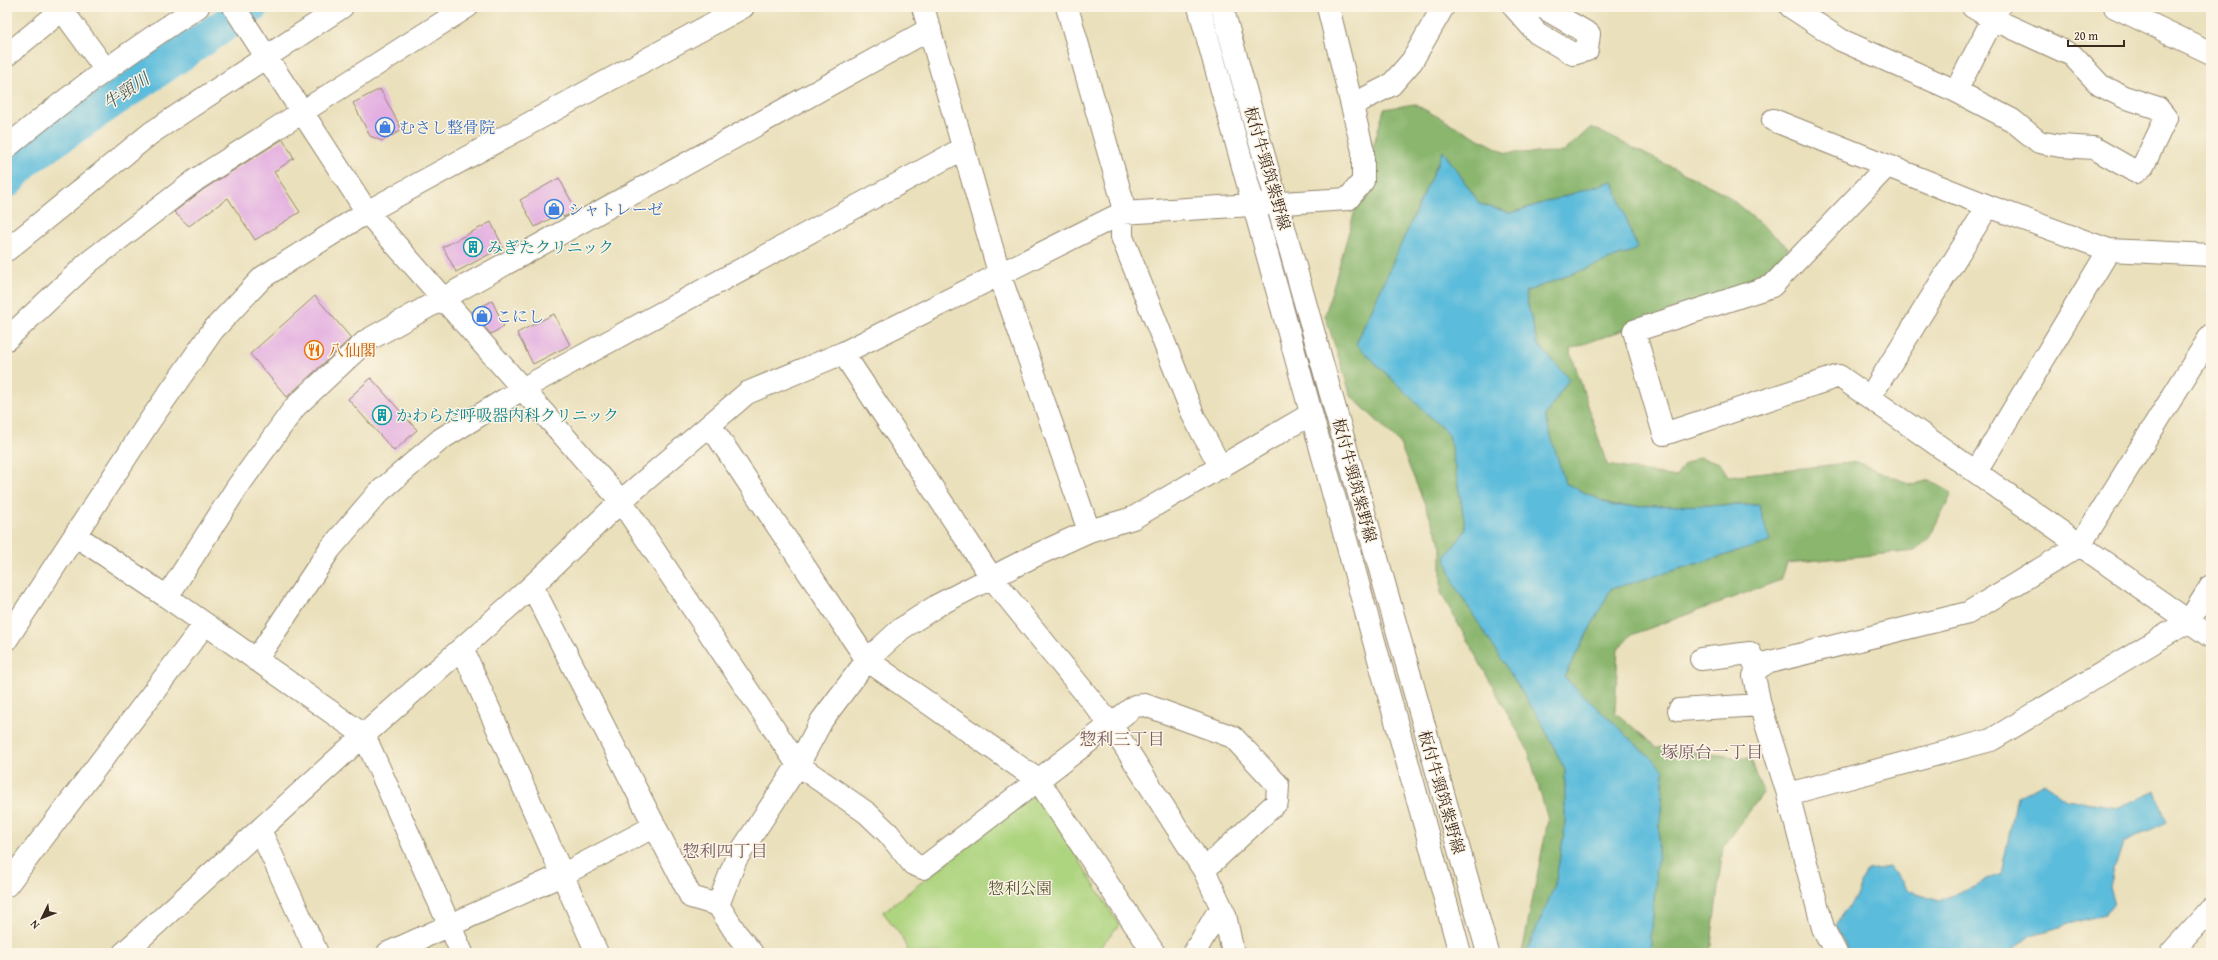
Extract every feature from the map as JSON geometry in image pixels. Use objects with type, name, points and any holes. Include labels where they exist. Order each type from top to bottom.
[{"type":"street","points":[[7,148],[63,100],[198,7]]},
{"type":"street","points":[[234,7],[367,212],[622,501],[798,765],[867,813],[888,833],[913,864],[923,868],[1135,706],[1145,705],[1233,737],[1278,785],[1277,802],[1204,870]]},
{"type":"street","points":[[7,250],[151,133],[342,7]]},
{"type":"street","points":[[7,339],[89,262],[197,179],[304,113],[467,7]]},
{"type":"street","points":[[7,638],[149,422],[213,330],[263,277],[367,212],[743,7]]},
{"type":"street","points":[[923,7],[1000,276],[1089,531]]},
{"type":"street","points":[[1067,7],[1122,199],[1122,238],[1194,417],[1222,468]]},
{"type":"street","name":"板付牛頸筑紫野線","points":[[1199,7],[1460,953]]},
{"type":"street","name":"板付牛頸筑紫野線","points":[[1222,7],[1488,953]]},
{"type":"street","points":[[134,950],[260,830],[364,735],[532,586],[622,501],[747,393],[843,353],[1000,276],[1122,213],[1348,199],[1363,181],[1364,151],[1328,7]]},
{"type":"street","points":[[1352,105],[1391,85],[1412,61],[1443,7]]},
{"type":"street","points":[[1514,7],[1537,33],[1573,54],[1587,50],[1589,34],[1542,7]]},
{"type":"street","points":[[1791,7],[1841,40],[1956,91],[2012,120],[2039,142],[2060,146],[2094,148],[2136,172],[2143,166],[2166,118],[2158,108],[2124,97],[2100,85],[2072,55],[1996,13],[1973,7]]},
{"type":"street","points":[[2116,7],[2211,53]]},
{"type":"street","points":[[7,55],[61,8],[106,70]]},
{"type":"street","points":[[1956,91],[1996,13]]},
{"type":"street","points":[[167,597],[236,489],[295,407],[366,341],[442,297],[930,29]]},
{"type":"street","points":[[1773,120],[1988,206],[2108,250],[2211,254]]},
{"type":"street","points":[[256,660],[330,549],[378,493],[441,439],[522,389],[964,148]]},
{"type":"street","points":[[1887,166],[1772,286],[1634,331],[1664,434],[1839,376],[2211,637]]},
{"type":"street","points":[[1870,398],[1988,206]]},
{"type":"street","points":[[1976,472],[2108,250]]},
{"type":"street","points":[[1836,953],[1823,928],[1788,794],[1760,704],[1754,676],[1757,669],[1766,663],[1968,613],[2080,545],[2211,336]]},
{"type":"street","points":[[843,353],[992,578],[1111,725],[1204,870],[1225,915],[1233,953]]},
{"type":"street","points":[[718,905],[736,859],[798,765],[822,720],[867,660],[901,629],[938,604],[1089,531],[1133,518],[1222,468],[1311,414]]},
{"type":"street","points":[[710,426],[867,660],[1038,780],[1154,953]]},
{"type":"street","points":[[74,535],[167,597],[364,735],[462,953]]},
{"type":"street","points":[[532,586],[691,897],[718,905],[736,934],[752,953]]},
{"type":"street","points":[[1788,794],[1991,740],[2189,621],[2211,586]]},
{"type":"street","points":[[7,885],[205,624]]},
{"type":"street","points":[[462,648],[597,953]]},
{"type":"street","points":[[1701,658],[1750,653],[1757,669]]},
{"type":"street","points":[[1679,710],[1760,704]]},
{"type":"street","points":[[388,953],[562,875],[655,826]]},
{"type":"street","points":[[260,830],[317,953]]},
{"type":"street","points":[[2171,953],[2211,909]]},
{"type":"street","points":[[1194,953],[1215,917],[1225,915]]},
{"type":"green space","points":[[1414,104],[1506,153],[1564,152],[1591,127],[1724,193],[1789,248],[1763,280],[1570,349],[1607,465],[1676,477],[1684,465],[1699,457],[1720,463],[1728,476],[1857,462],[1912,485],[1929,480],[1952,493],[1927,541],[1916,551],[1787,563],[1781,580],[1631,635],[1618,649],[1615,712],[1656,747],[1751,759],[1763,793],[1723,847],[1710,953],[1650,953],[1664,771],[1564,677],[1611,589],[1770,542],[1758,505],[1613,506],[1565,483],[1545,416],[1569,379],[1537,343],[1525,292],[1637,249],[1613,181],[1511,213],[1480,204],[1443,151],[1356,344],[1449,435],[1466,530],[1445,557],[1543,725],[1565,770],[1565,827],[1555,885],[1526,953],[1522,953],[1548,820],[1528,750],[1441,593],[1441,543],[1399,442],[1351,396],[1325,315],[1384,109]]},
{"type":"green space","name":"惣利公園","points":[[1033,796],[1041,798],[1119,925],[1095,953],[909,953],[901,936],[883,912]]},
{"type":"water","points":[[1443,151],[1480,204],[1511,213],[1613,181],[1637,249],[1525,292],[1537,343],[1569,379],[1545,416],[1565,483],[1613,506],[1759,505],[1770,542],[1611,589],[1564,677],[1664,770],[1650,953],[1526,953],[1555,885],[1565,827],[1565,770],[1543,725],[1455,586],[1445,557],[1466,530],[1449,435],[1356,344]]},
{"type":"water","points":[[2044,783],[2066,799],[2119,807],[2156,791],[2167,822],[2123,843],[2109,886],[2114,904],[2105,914],[2031,935],[2009,953],[1850,953],[1835,926],[1857,894],[1867,870],[1890,867],[1908,891],[1939,901],[2001,874],[2017,797]]},
{"type":"building","points":[[380,89],[402,130],[382,141],[370,136],[353,103]]},
{"type":"building","points":[[283,139],[294,158],[274,172],[300,212],[255,240],[228,198],[189,226],[174,212],[204,189]]},
{"type":"building","points":[[559,178],[576,210],[564,217],[561,213],[535,227],[520,200]]},
{"type":"building","name":"みぎたクリニック","points":[[491,222],[503,247],[456,272],[443,247]]},
{"type":"building","points":[[315,296],[351,338],[287,397],[250,354]]},
{"type":"building","points":[[492,301],[504,326],[491,334],[471,312]]},
{"type":"building","points":[[554,314],[570,345],[533,364],[517,333]]},
{"type":"building","name":"かわらだ呼吸器内科クリニック","points":[[371,378],[417,430],[394,451],[348,399]]},
{"type":"waterway","name":"牛頸川","points":[[7,181],[27,159],[251,7]]},
{"type":"place","name":"むさし整骨院","points":[[385,127]]},
{"type":"place","name":"シャトレーゼ","points":[[554,209]]},
{"type":"place","name":"みぎたクリニック","points":[[473,247]]},
{"type":"place","name":"こにし","points":[[482,316]]},
{"type":"place","name":"八仙閣","points":[[314,350]]},
{"type":"place","name":"かわらだ呼吸器内科クリニック","points":[[382,415]]},
{"type":"district","name":"惣利三丁目","points":[[1122,739]]},
{"type":"district","name":"塚原台一丁目","points":[[1712,752]]},
{"type":"district","name":"惣利四丁目","points":[[725,851]]}]
